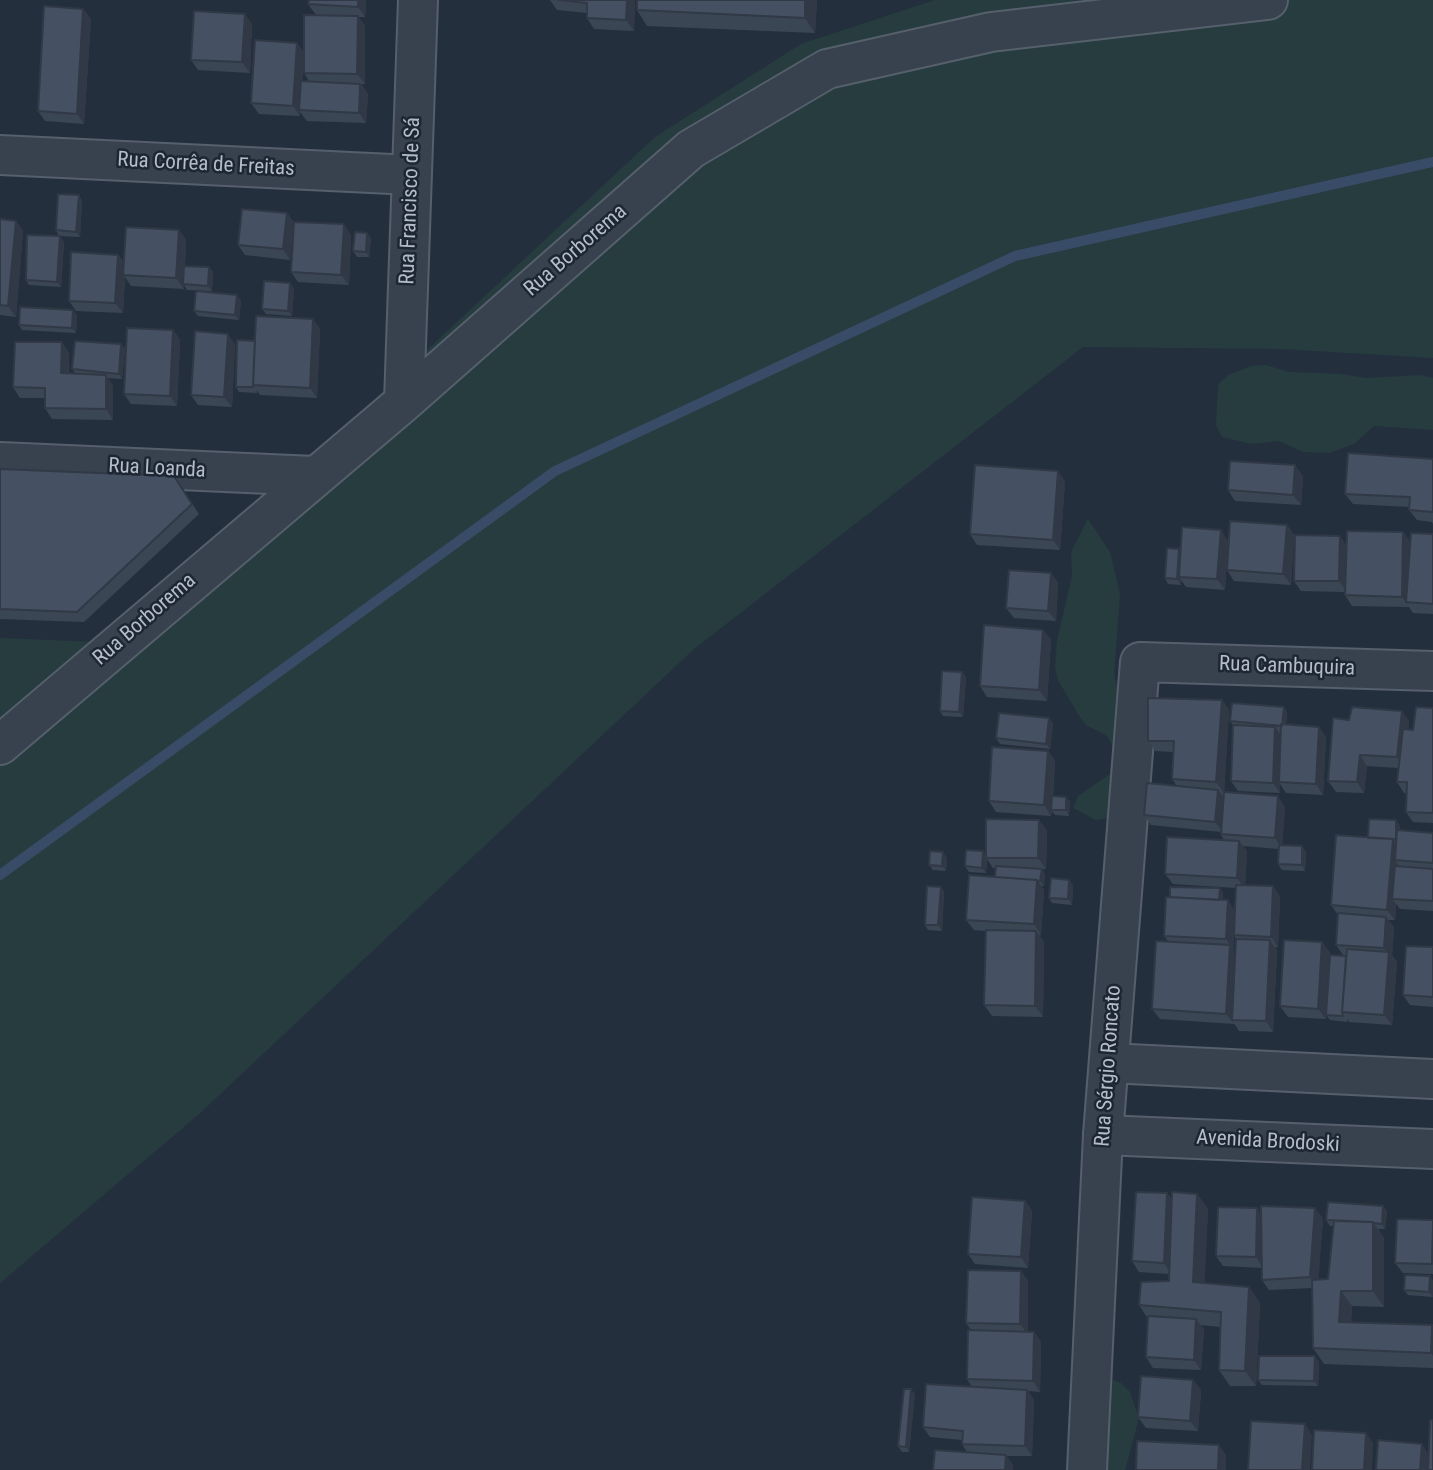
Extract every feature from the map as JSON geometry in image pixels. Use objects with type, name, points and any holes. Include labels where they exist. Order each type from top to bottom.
[{"type":"street","name":"Rua Francisco de Sá","points":[[404,402],[418,0]]},
{"type":"street","name":"Rua Borborema","points":[[0,745],[404,402],[691,149],[827,69],[991,32],[1268,0]]},
{"type":"street","name":"Rua Corrêa de Freitas","points":[[0,155],[412,176]]},
{"type":"street","name":"Rua Loanda","points":[[0,462],[314,476]]},
{"type":"street","name":"Rua Cambuquira","points":[[1140,662],[1433,671]]},
{"type":"street","name":"Rua Sérgio Roncato","points":[[1087,1470],[1103,1135],[1140,662]]},
{"type":"street","points":[[1109,1063],[1433,1079]]},
{"type":"street","name":"Avenida Brodoski","points":[[1103,1135],[1433,1149]]},
{"type":"green space","points":[[935,0],[1433,0],[1433,358],[1282,349],[1083,347],[694,649],[199,1114],[0,1283],[0,638],[97,642],[275,492],[655,137],[801,44]]},
{"type":"green space","points":[[1266,365],[1289,372],[1366,378],[1420,375],[1433,378],[1433,430],[1374,426],[1354,444],[1329,453],[1303,452],[1279,441],[1252,444],[1222,437],[1216,425],[1218,385],[1228,375],[1252,366]]},
{"type":"green space","points":[[1088,519],[1110,552],[1120,594],[1114,675],[1121,699],[1113,811],[1108,818],[1096,820],[1073,808],[1078,796],[1110,774],[1113,746],[1107,736],[1086,725],[1058,680],[1055,667],[1057,641],[1072,576],[1071,552]]},
{"type":"green space","points":[[1108,1378],[1121,1383],[1130,1392],[1139,1418],[1125,1470],[1093,1470]]},
{"type":"building","points":[[309,0],[358,0],[358,7],[308,4]]},
{"type":"building","points":[[559,0],[627,0],[626,20],[587,18],[587,3]]},
{"type":"building","points":[[637,0],[805,0],[805,18],[637,10]]},
{"type":"building","points":[[44,6],[83,9],[77,114],[38,111]]},
{"type":"building","points":[[194,11],[245,14],[242,62],[191,60]]},
{"type":"building","points":[[304,15],[358,16],[357,74],[304,73]]},
{"type":"building","points":[[255,40],[297,43],[293,106],[251,103]]},
{"type":"building","points":[[301,81],[360,84],[359,113],[299,110]]},
{"type":"building","points":[[58,194],[79,195],[76,232],[56,230]]},
{"type":"building","points":[[242,209],[287,213],[283,249],[238,245]]},
{"type":"building","points":[[0,219],[16,221],[8,306],[0,305]]},
{"type":"building","points":[[294,222],[344,224],[341,275],[291,272]]},
{"type":"building","points":[[126,227],[179,230],[176,278],[123,275]]},
{"type":"building","points":[[355,232],[367,233],[366,252],[353,251]]},
{"type":"building","points":[[27,235],[60,236],[57,282],[26,280]]},
{"type":"building","points":[[71,252],[118,255],[115,303],[69,301]]},
{"type":"building","points":[[184,266],[209,267],[208,286],[183,284]]},
{"type":"building","points":[[264,281],[290,283],[288,311],[262,309]]},
{"type":"building","points":[[196,291],[237,295],[235,315],[194,311]]},
{"type":"building","points":[[20,307],[73,310],[72,328],[19,325]]},
{"type":"building","points":[[256,316],[313,319],[310,388],[253,385]]},
{"type":"building","points":[[127,328],[173,330],[170,396],[124,394]]},
{"type":"building","points":[[195,331],[228,334],[224,397],[191,395]]},
{"type":"building","points":[[237,340],[255,341],[253,387],[236,387]]},
{"type":"building","points":[[75,341],[121,344],[119,374],[72,369]]},
{"type":"building","points":[[15,342],[62,342],[61,373],[106,375],[106,409],[45,408],[45,388],[13,387]]},
{"type":"building","points":[[1348,453],[1433,459],[1433,512],[1409,510],[1410,497],[1345,494]]},
{"type":"building","points":[[1230,461],[1295,465],[1293,495],[1228,490]]},
{"type":"building","points":[[975,465],[1058,471],[1053,540],[970,534]]},
{"type":"building","points":[[0,469],[174,476],[192,504],[77,612],[0,609]]},
{"type":"building","points":[[1230,521],[1287,525],[1283,574],[1227,570]]},
{"type":"building","points":[[1182,527],[1221,530],[1217,579],[1179,577]]},
{"type":"building","points":[[1347,531],[1403,532],[1402,597],[1345,595]]},
{"type":"building","points":[[1411,533],[1433,534],[1433,604],[1406,602]]},
{"type":"building","points":[[1295,535],[1340,536],[1339,581],[1294,581]]},
{"type":"building","points":[[1167,548],[1179,549],[1177,579],[1165,578]]},
{"type":"building","points":[[1009,570],[1051,573],[1048,611],[1006,608]]},
{"type":"building","points":[[984,625],[1043,630],[1039,690],[980,686]]},
{"type":"building","points":[[942,671],[962,672],[959,712],[940,711]]},
{"type":"building","points":[[1148,698],[1222,700],[1216,782],[1172,779],[1174,741],[1148,741]]},
{"type":"building","points":[[1232,703],[1284,707],[1282,726],[1230,721]]},
{"type":"building","points":[[1352,707],[1402,711],[1397,757],[1360,755],[1357,782],[1328,781],[1333,718],[1349,720]]},
{"type":"building","points":[[1416,707],[1433,708],[1433,813],[1406,812],[1407,782],[1397,782],[1403,729],[1413,730]]},
{"type":"building","points":[[999,713],[1049,718],[1046,744],[996,738]]},
{"type":"building","points":[[1281,724],[1319,727],[1316,784],[1279,782]]},
{"type":"building","points":[[1233,725],[1275,727],[1273,783],[1231,781]]},
{"type":"building","points":[[992,747],[1048,751],[1044,805],[989,801]]},
{"type":"building","points":[[1147,783],[1218,790],[1215,822],[1144,815]]},
{"type":"building","points":[[1224,792],[1278,796],[1275,838],[1221,834]]},
{"type":"building","points":[[1052,796],[1066,797],[1066,810],[1051,810]]},
{"type":"building","points":[[986,819],[1039,820],[1038,858],[986,858]]},
{"type":"building","points":[[1369,819],[1396,820],[1396,839],[1368,838]]},
{"type":"building","points":[[1397,830],[1433,833],[1433,863],[1395,860]]},
{"type":"building","points":[[1336,835],[1393,839],[1387,910],[1331,905]]},
{"type":"building","points":[[1167,837],[1239,841],[1237,878],[1165,874]]},
{"type":"building","points":[[1279,845],[1302,846],[1302,865],[1278,864]]},
{"type":"building","points":[[966,850],[983,851],[982,868],[965,866]]},
{"type":"building","points":[[930,851],[943,852],[942,866],[929,865]]},
{"type":"building","points":[[996,866],[1042,869],[1040,881],[995,877]]},
{"type":"building","points":[[1395,866],[1433,869],[1433,901],[1392,899]]},
{"type":"building","points":[[969,875],[1037,880],[1034,924],[966,920]]},
{"type":"building","points":[[1051,878],[1069,880],[1068,899],[1049,898]]},
{"type":"building","points":[[1236,885],[1273,886],[1271,937],[1234,935]]},
{"type":"building","points":[[927,886],[941,887],[938,925],[925,925]]},
{"type":"building","points":[[1170,887],[1220,888],[1219,900],[1170,897]]},
{"type":"building","points":[[1166,897],[1228,900],[1226,939],[1164,936]]},
{"type":"building","points":[[1338,913],[1386,917],[1384,948],[1336,945]]},
{"type":"building","points":[[986,930],[1036,931],[1035,1006],[984,1005]]},
{"type":"building","points":[[1236,939],[1270,940],[1266,1021],[1232,1020]]},
{"type":"building","points":[[1284,940],[1322,942],[1318,1009],[1280,1006]]},
{"type":"building","points":[[1156,941],[1230,945],[1226,1014],[1152,1009]]},
{"type":"building","points":[[1406,946],[1433,947],[1433,997],[1403,995]]},
{"type":"building","points":[[1347,949],[1389,952],[1384,1015],[1342,1012]]},
{"type":"building","points":[[1330,955],[1346,956],[1343,1016],[1326,1015]]},
{"type":"building","points":[[1136,1192],[1167,1193],[1164,1263],[1132,1261]]},
{"type":"building","points":[[1172,1192],[1197,1194],[1193,1282],[1249,1287],[1245,1371],[1219,1370],[1221,1312],[1139,1305],[1141,1282],[1169,1281]]},
{"type":"building","points":[[972,1197],[1025,1201],[1021,1257],[968,1254]]},
{"type":"building","points":[[1328,1202],[1383,1206],[1382,1224],[1326,1220]]},
{"type":"building","points":[[1261,1206],[1315,1208],[1310,1277],[1262,1280]]},
{"type":"building","points":[[1218,1207],[1257,1208],[1256,1257],[1216,1256]]},
{"type":"building","points":[[1397,1219],[1433,1220],[1432,1264],[1395,1263]]},
{"type":"building","points":[[1334,1221],[1373,1222],[1373,1291],[1341,1291],[1339,1322],[1432,1325],[1431,1353],[1313,1348],[1312,1280],[1328,1279]]},
{"type":"building","points":[[968,1270],[1021,1271],[1020,1324],[966,1323]]},
{"type":"building","points":[[1405,1275],[1430,1276],[1429,1292],[1404,1290]]},
{"type":"building","points":[[1148,1316],[1196,1319],[1194,1360],[1146,1357]]},
{"type":"building","points":[[968,1330],[1034,1332],[1033,1381],[967,1379]]},
{"type":"building","points":[[1259,1356],[1315,1356],[1314,1381],[1258,1380]]},
{"type":"building","points":[[1141,1376],[1193,1380],[1190,1421],[1138,1417]]},
{"type":"building","points":[[926,1384],[1027,1390],[1025,1446],[962,1444],[963,1431],[923,1427]]},
{"type":"building","points":[[904,1389],[911,1389],[906,1447],[898,1446]]},
{"type":"building","points":[[1430,1420],[1433,1420],[1433,1470],[1428,1470]]},
{"type":"building","points":[[1251,1421],[1305,1424],[1302,1470],[1248,1470]]},
{"type":"building","points":[[1314,1430],[1366,1433],[1364,1470],[1312,1470]]},
{"type":"building","points":[[1378,1440],[1422,1444],[1420,1470],[1376,1470]]},
{"type":"building","points":[[1137,1441],[1219,1445],[1218,1470],[1136,1470]]},
{"type":"building","points":[[935,1450],[1006,1455],[1005,1470],[933,1470]]},
{"type":"waterway","points":[[0,875],[555,471],[1015,256],[1433,162]]}]
